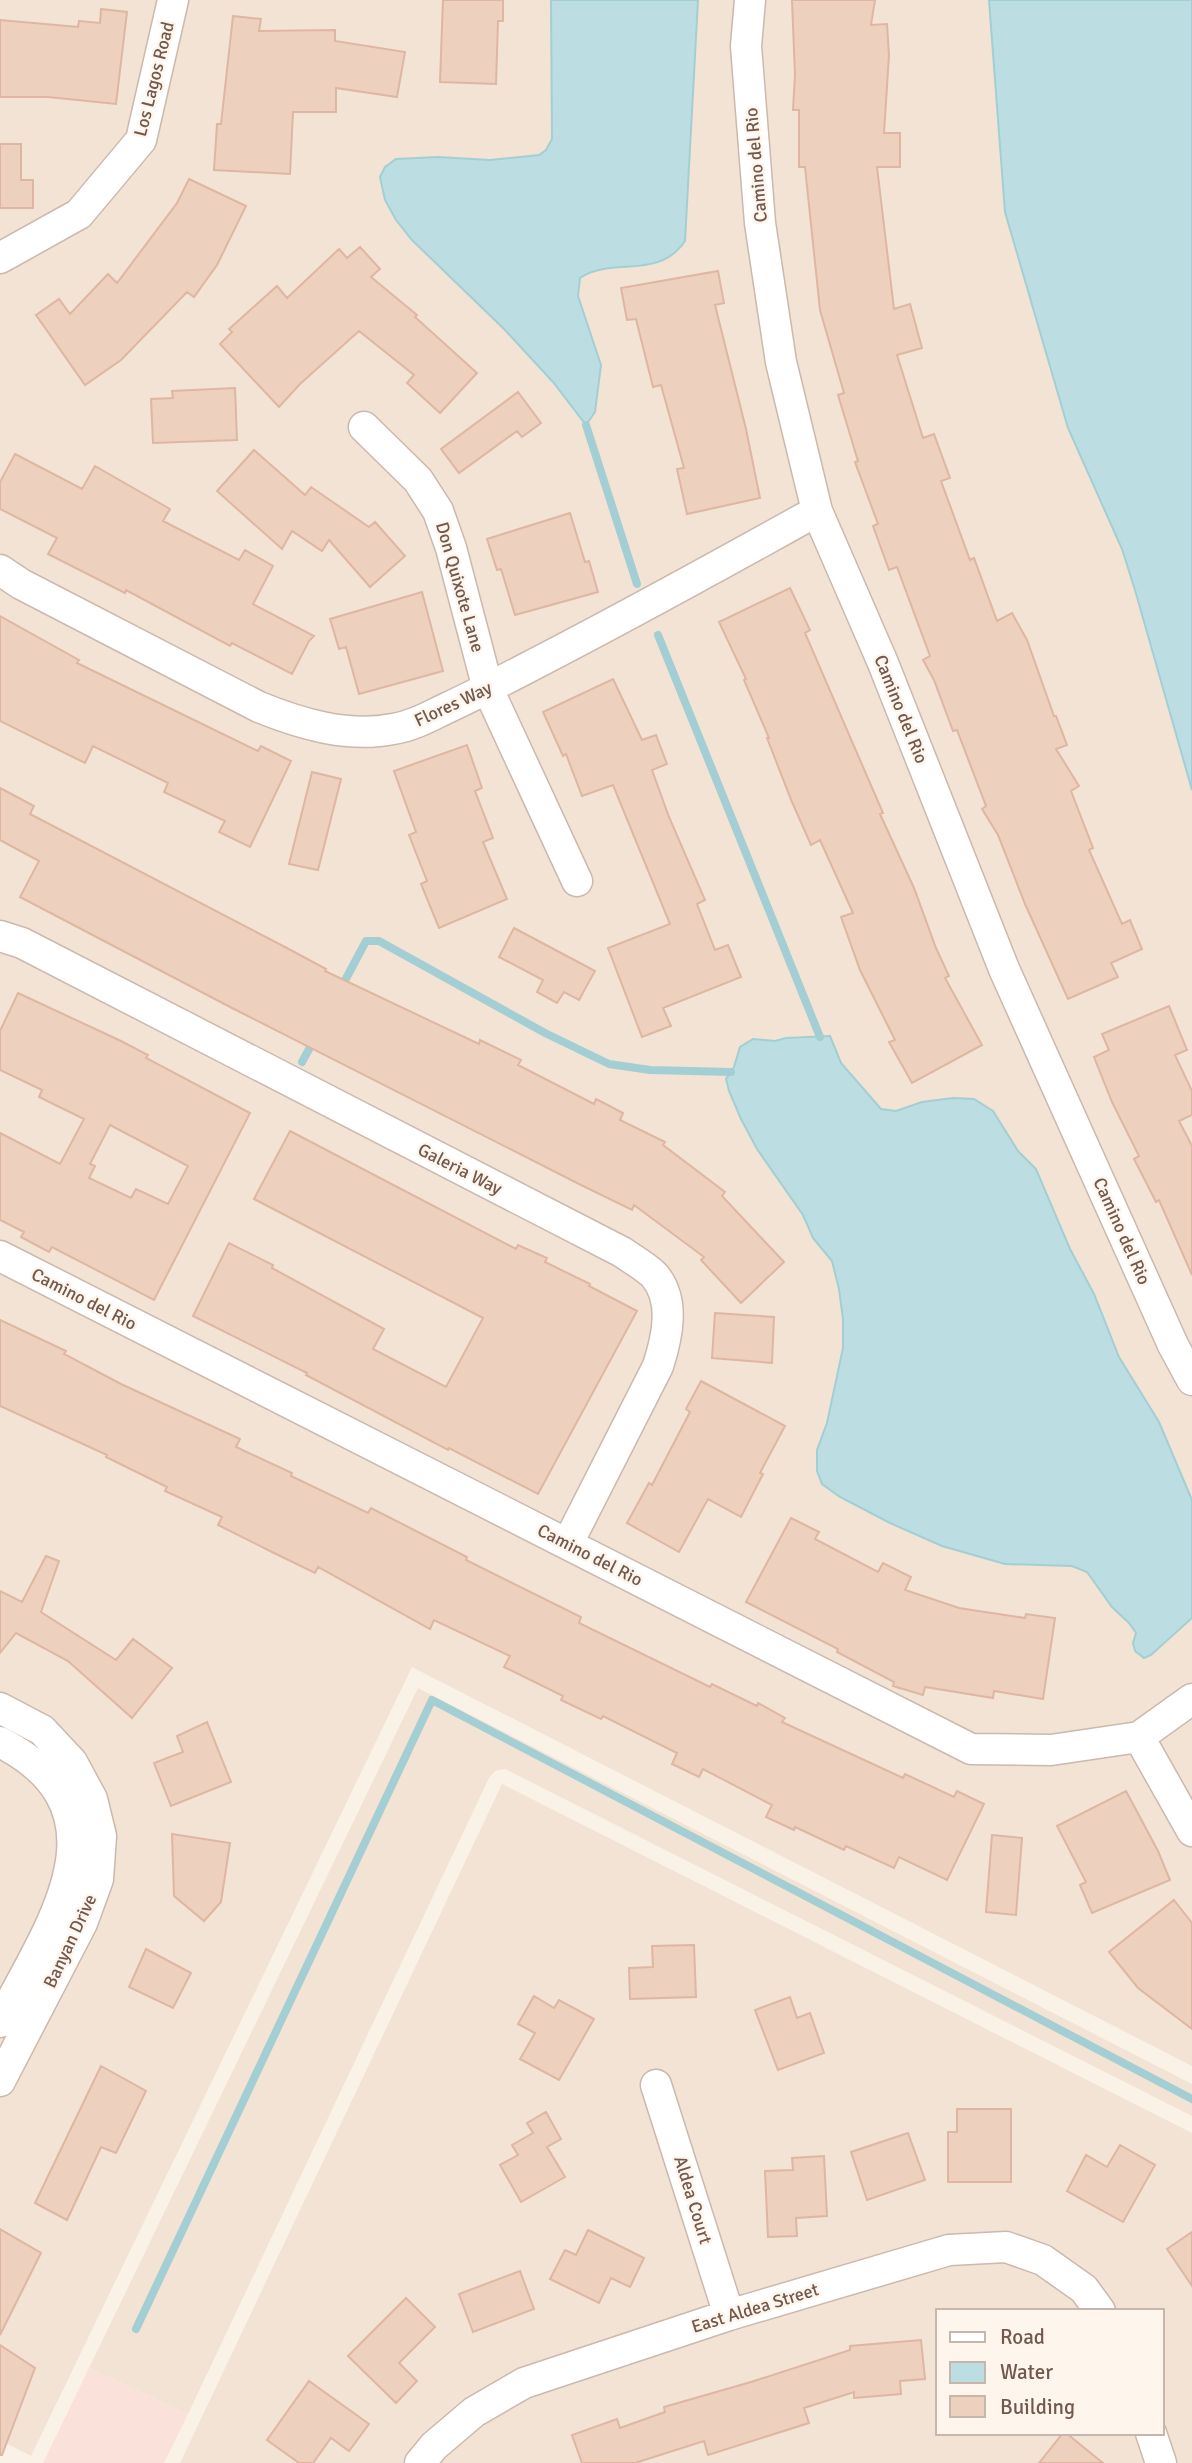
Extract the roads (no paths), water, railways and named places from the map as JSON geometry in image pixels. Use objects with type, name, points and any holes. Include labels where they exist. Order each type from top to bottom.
[{"type":"street","name":"Los Lagos Road","points":[[0,258],[79,214],[142,140],[173,0]]},
{"type":"street","name":"Camino del Rio","points":[[750,0],[746,46],[760,223],[781,362],[817,511],[883,663],[1004,969],[1173,1345],[1192,1380]]},
{"type":"street","name":"Don Quixote Lane","points":[[364,428],[418,480],[438,511],[451,548],[488,688],[577,881]]},
{"type":"street","name":"Flores Way","points":[[0,570],[21,584],[259,707],[308,724],[353,731],[394,729],[414,724],[630,615],[817,511]]},
{"type":"street","name":"Galeria Way","points":[[0,936],[22,943],[622,1252],[654,1274],[666,1300],[667,1331],[658,1366],[568,1543]]},
{"type":"street","name":"Camino del Rio","points":[[0,1256],[971,1749],[1051,1750],[1139,1737],[1192,1699]]},
{"type":"street","name":"Banyan Drive","points":[[0,1708],[25,1720],[48,1736],[72,1762],[92,1799],[101,1836],[98,1879],[82,1923],[8,2026]]},
{"type":"street","points":[[27,1758],[48,1736]]},
{"type":"street","points":[[1139,1737],[1192,1831]]},
{"type":"street","name":"Banyan Drive","points":[[0,1742],[27,1758],[49,1777],[65,1805],[72,1827],[73,1854],[68,1882],[57,1912],[8,2026],[0,2081]]},
{"type":"street","name":"Aldea Court","points":[[656,2085],[729,2315]]},
{"type":"street","name":"East Aldea Street","points":[[421,2463],[434,2446],[474,2412],[524,2383],[729,2315],[949,2250],[1006,2247],[1043,2260],[1084,2289],[1099,2309]]},
{"type":"street","points":[[1152,2435],[1161,2463]]},
{"type":"water","points":[[551,0],[698,0],[685,241],[662,261],[607,269],[580,278],[578,296],[601,365],[595,412],[586,425],[553,382],[504,329],[412,240],[385,200],[380,177],[385,167],[396,159],[438,157],[490,160],[539,155],[546,150],[552,139]]},
{"type":"water","points":[[989,0],[1192,0],[1192,790],[1122,549],[1068,428],[1005,212]]},
{"type":"water","points":[[830,1036],[841,1063],[881,1109],[896,1111],[922,1102],[953,1098],[974,1099],[993,1111],[1018,1151],[1036,1169],[1070,1249],[1094,1294],[1119,1357],[1159,1422],[1192,1500],[1192,1618],[1151,1655],[1144,1658],[1135,1651],[1133,1643],[1136,1633],[1112,1607],[1087,1572],[1072,1566],[1005,1564],[942,1546],[890,1523],[840,1497],[822,1484],[817,1471],[817,1450],[827,1423],[843,1348],[839,1289],[832,1261],[813,1238],[803,1215],[757,1149],[741,1119],[726,1079],[734,1067],[740,1047],[753,1039],[775,1041]]},
{"type":"waterway","points":[[586,425],[637,584]]},
{"type":"waterway","points":[[658,635],[820,1037]]},
{"type":"waterway","points":[[341,988],[366,941],[379,941],[545,1033],[609,1064],[650,1070],[731,1072]]},
{"type":"waterway","points":[[302,1062],[314,1040]]},
{"type":"waterway","points":[[136,2329],[432,1700],[1192,2099]]}]
